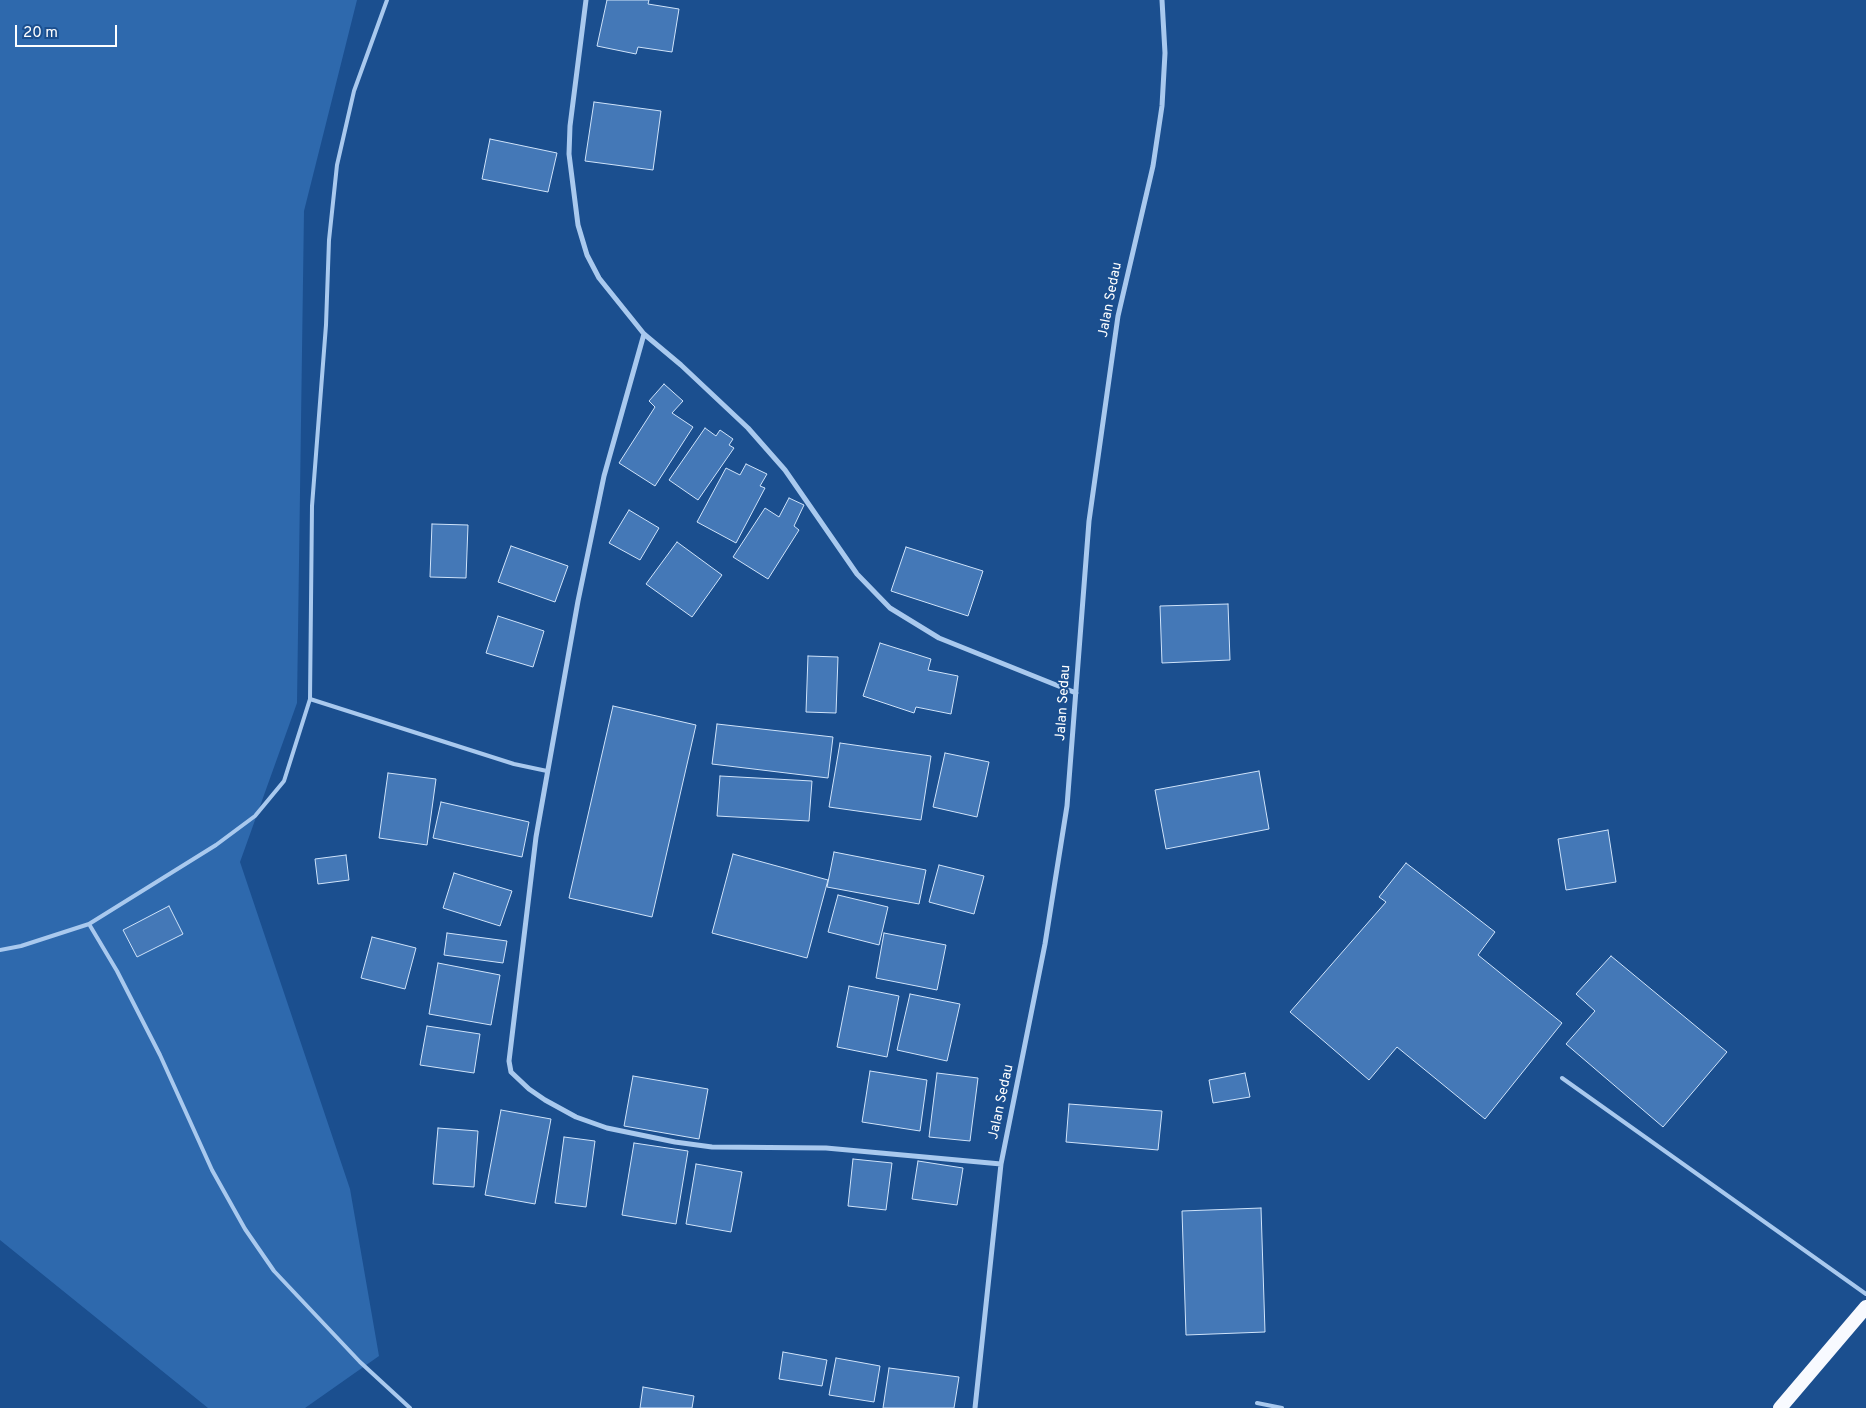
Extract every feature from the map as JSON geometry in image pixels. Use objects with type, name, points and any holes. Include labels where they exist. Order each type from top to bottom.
[{"type":"highway","points":[[1780,1408],[1866,1307]]},
{"type":"street","points":[[586,0],[570,126],[569,154],[578,225],[587,255],[599,278],[644,334],[681,365],[748,428],[785,470],[857,574],[890,608],[939,638],[1076,694]]},
{"type":"street","name":"Jalan Sedau","points":[[975,1408],[1000,1164],[1046,944],[1067,806],[1089,521],[1118,316],[1153,166],[1162,106],[1165,53],[1162,0]]},
{"type":"street","points":[[644,334],[604,476],[578,601],[547,771],[536,837],[509,1061],[511,1072],[529,1089],[576,1117],[607,1128],[675,1142],[712,1147],[826,1148],[1000,1164]]},
{"type":"lane","points":[[0,950],[21,946],[89,924],[216,845],[255,816],[284,781],[310,699],[312,506],[326,325],[329,240],[337,165],[354,91],[387,0]]},
{"type":"lane","points":[[310,699],[514,764],[547,771]]},
{"type":"lane","points":[[89,924],[156,1046],[212,1170],[245,1229],[274,1271],[360,1362],[410,1408]]},
{"type":"lane","points":[[1562,1078],[1866,1294]]},
{"type":"lane","points":[[1257,1403],[1282,1408]]},
{"type":"shaded area","points":[[0,0],[357,0],[304,211],[297,703],[240,862],[350,1189],[379,1356],[305,1408],[208,1408],[0,1240]]},
{"type":"building","points":[[607,0],[649,0],[648,4],[679,9],[672,52],[638,47],[636,54],[597,46]]},
{"type":"building","points":[[594,102],[661,111],[653,170],[585,161]]},
{"type":"building","points":[[490,139],[557,153],[548,192],[482,179]]},
{"type":"building","points":[[664,384],[683,401],[672,413],[693,427],[655,486],[619,463],[655,407],[649,401]]},
{"type":"building","points":[[705,428],[716,436],[720,430],[733,439],[729,445],[734,448],[698,500],[669,480]]},
{"type":"building","points":[[746,464],[767,474],[760,486],[765,488],[736,543],[697,522],[726,468],[740,475]]},
{"type":"building","points":[[789,498],[804,505],[794,526],[799,530],[768,579],[733,557],[765,508],[779,517]]},
{"type":"building","points":[[629,510],[659,528],[640,560],[609,543]]},
{"type":"building","points":[[432,524],[468,525],[466,578],[430,577]]},
{"type":"building","points":[[677,542],[722,575],[692,617],[646,584]]},
{"type":"building","points":[[511,546],[568,566],[555,602],[498,582]]},
{"type":"building","points":[[906,547],[983,571],[968,616],[891,591]]},
{"type":"building","points":[[1228,604],[1230,660],[1162,663],[1160,606]]},
{"type":"building","points":[[498,616],[544,631],[533,667],[486,653]]},
{"type":"building","points":[[880,643],[931,659],[928,670],[958,676],[951,714],[916,707],[914,713],[863,696]]},
{"type":"building","points":[[808,656],[838,657],[836,713],[806,712]]},
{"type":"building","points":[[613,706],[696,725],[652,917],[569,898]]},
{"type":"building","points":[[717,724],[833,737],[828,778],[712,764]]},
{"type":"building","points":[[840,743],[931,756],[921,820],[829,807]]},
{"type":"building","points":[[945,753],[989,762],[977,817],[933,807]]},
{"type":"building","points":[[1259,771],[1269,829],[1166,849],[1155,790]]},
{"type":"building","points":[[388,773],[436,779],[427,845],[379,838]]},
{"type":"building","points":[[720,776],[812,781],[809,821],[717,816]]},
{"type":"building","points":[[441,802],[529,822],[522,857],[433,838]]},
{"type":"building","points":[[1608,830],[1616,882],[1566,890],[1558,839]]},
{"type":"building","points":[[834,852],[926,870],[919,904],[827,887]]},
{"type":"building","points":[[733,854],[828,880],[807,958],[712,933]]},
{"type":"building","points":[[346,855],[349,880],[318,884],[315,859]]},
{"type":"building","points":[[1406,863],[1495,932],[1478,955],[1562,1023],[1485,1119],[1397,1047],[1369,1080],[1290,1012],[1386,902],[1379,897]]},
{"type":"building","points":[[939,865],[984,876],[974,914],[929,902]]},
{"type":"building","points":[[454,873],[512,891],[500,926],[443,908]]},
{"type":"building","points":[[838,895],[888,907],[879,945],[828,932]]},
{"type":"building","points":[[169,906],[183,934],[137,957],[123,930]]},
{"type":"building","points":[[447,933],[507,941],[503,963],[444,955]]},
{"type":"building","points":[[884,933],[946,945],[937,990],[876,978]]},
{"type":"building","points":[[372,937],[416,948],[405,989],[361,978]]},
{"type":"building","points":[[1611,956],[1727,1052],[1663,1127],[1566,1044],[1595,1011],[1576,994]]},
{"type":"building","points":[[438,963],[500,975],[491,1025],[429,1014]]},
{"type":"building","points":[[849,986],[899,996],[887,1057],[837,1047]]},
{"type":"building","points":[[910,994],[960,1004],[947,1061],[897,1050]]},
{"type":"building","points":[[427,1026],[480,1034],[474,1073],[420,1065]]},
{"type":"building","points":[[870,1071],[927,1080],[920,1131],[862,1122]]},
{"type":"building","points":[[937,1073],[978,1078],[970,1141],[929,1137]]},
{"type":"building","points":[[1245,1073],[1250,1097],[1213,1103],[1209,1080]]},
{"type":"building","points":[[633,1076],[708,1089],[699,1139],[624,1126]]},
{"type":"building","points":[[1069,1104],[1162,1111],[1158,1150],[1066,1142]]},
{"type":"building","points":[[501,1110],[551,1119],[535,1204],[485,1195]]},
{"type":"building","points":[[438,1128],[478,1131],[474,1187],[433,1184]]},
{"type":"building","points":[[564,1137],[595,1141],[586,1207],[555,1203]]},
{"type":"building","points":[[634,1143],[688,1151],[676,1224],[622,1215]]},
{"type":"building","points":[[853,1159],[892,1163],[886,1210],[848,1206]]},
{"type":"building","points":[[918,1161],[963,1168],[957,1205],[912,1199]]},
{"type":"building","points":[[696,1164],[742,1172],[731,1232],[686,1224]]},
{"type":"building","points":[[1261,1208],[1265,1332],[1186,1335],[1182,1211]]},
{"type":"building","points":[[783,1352],[827,1360],[822,1386],[779,1379]]},
{"type":"building","points":[[836,1358],[880,1366],[874,1402],[829,1395]]},
{"type":"building","points":[[889,1368],[959,1377],[954,1408],[883,1408]]},
{"type":"building","points":[[643,1387],[694,1396],[692,1408],[640,1408]]}]
